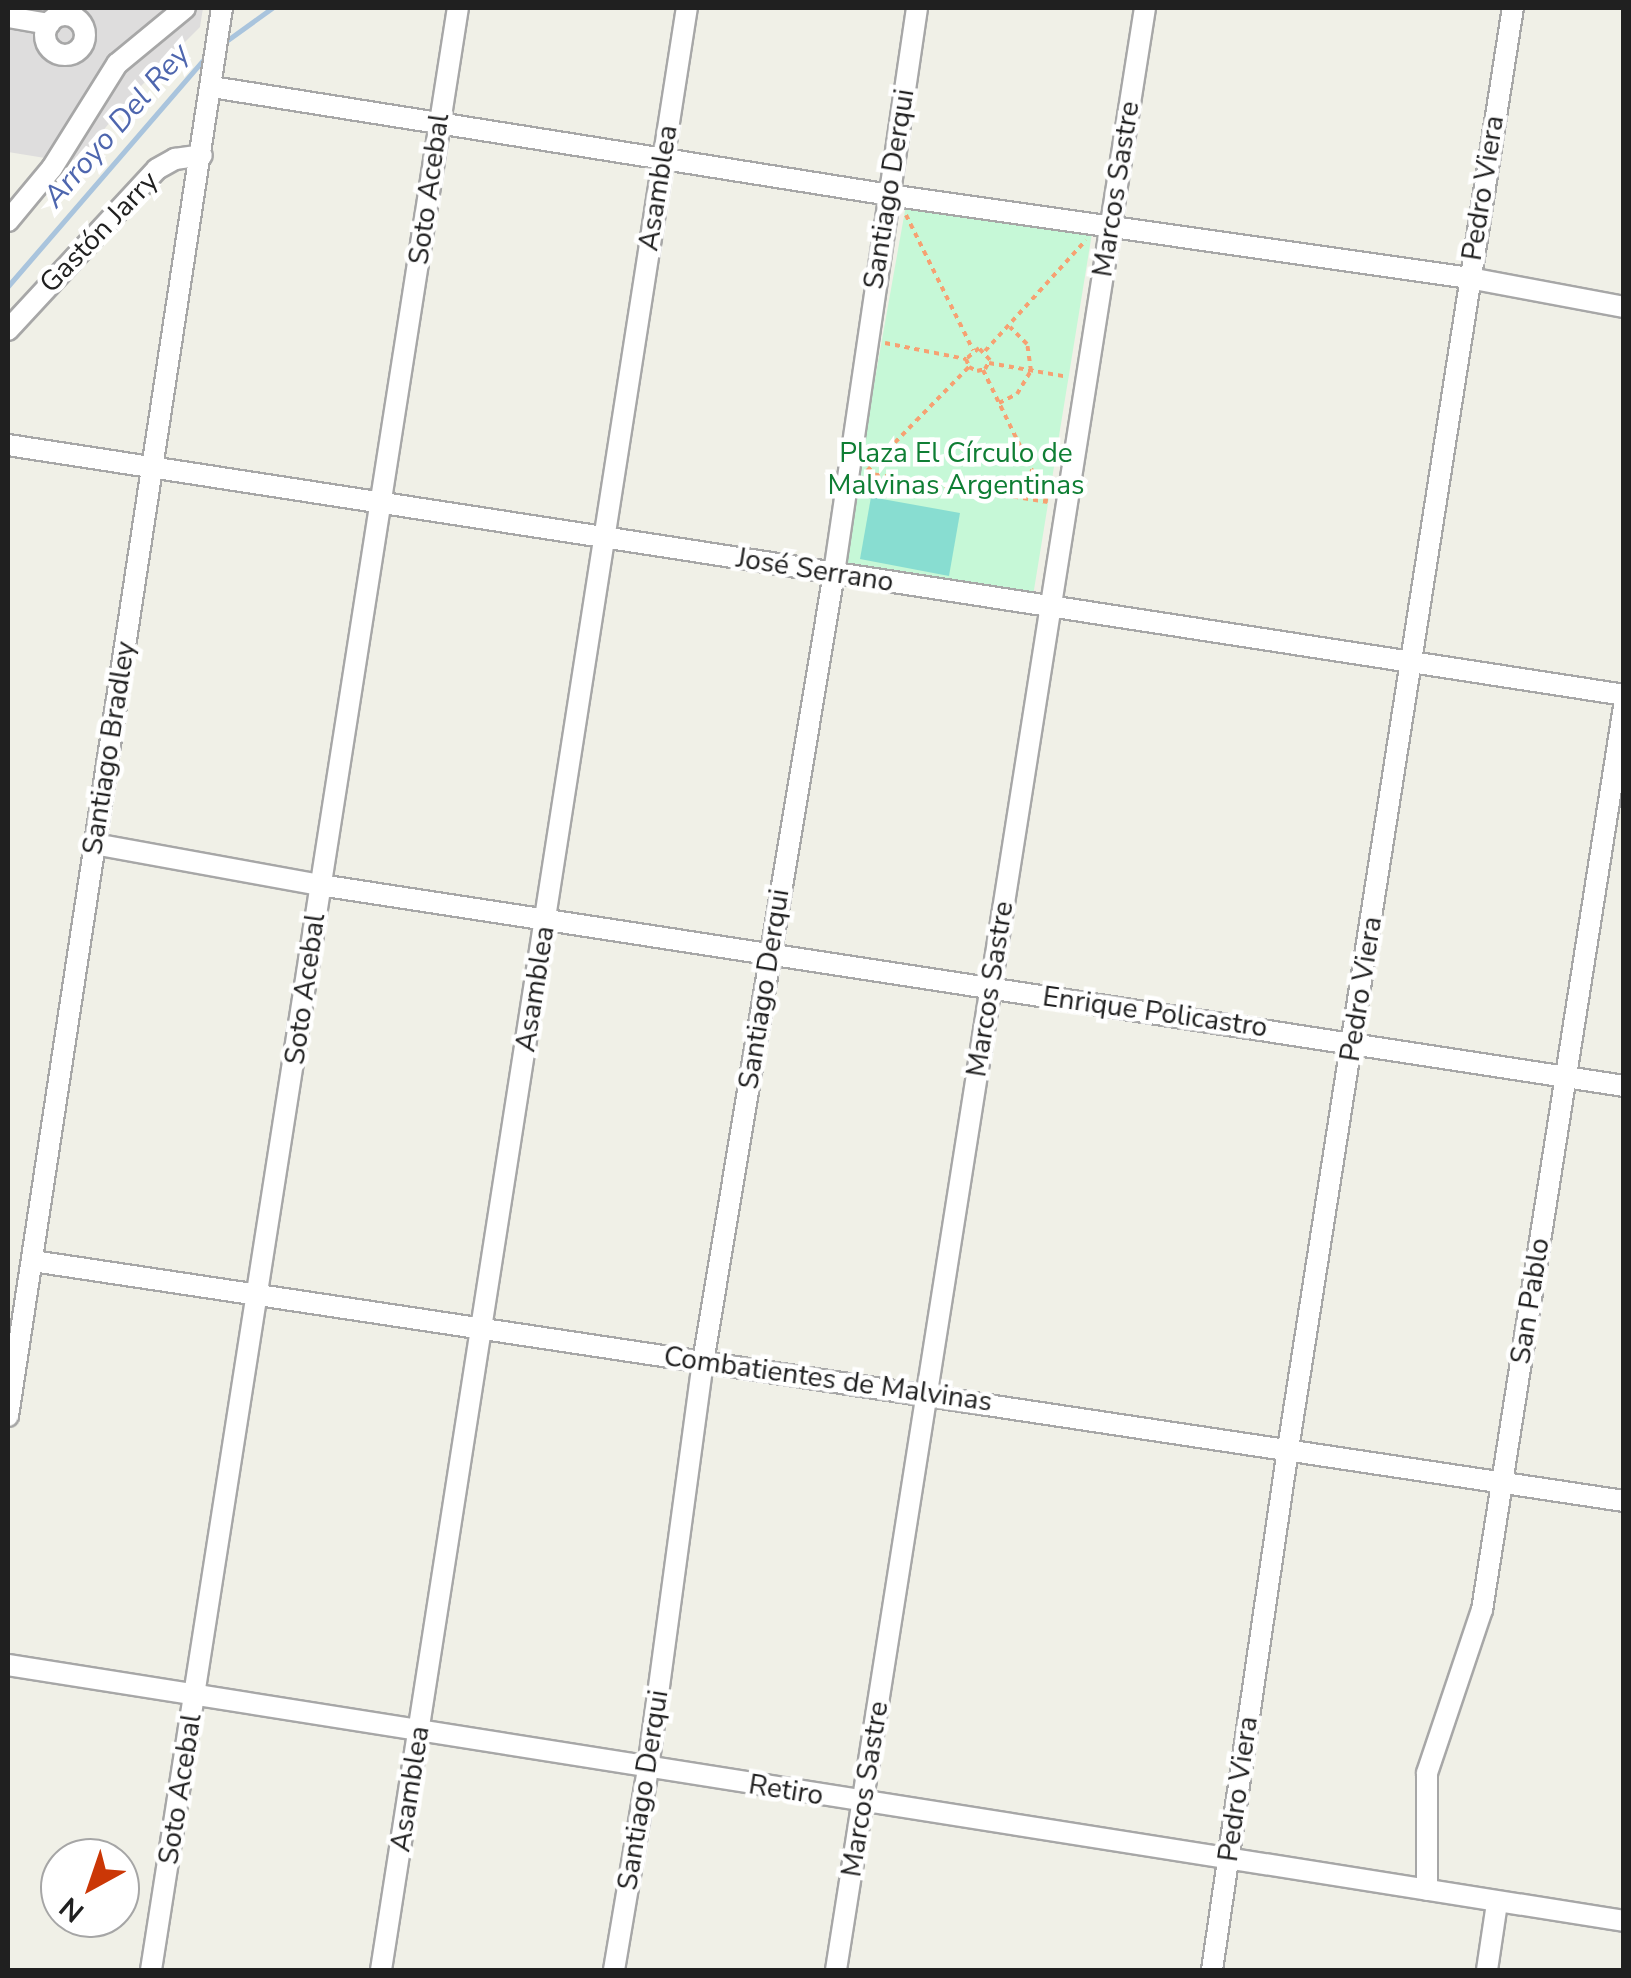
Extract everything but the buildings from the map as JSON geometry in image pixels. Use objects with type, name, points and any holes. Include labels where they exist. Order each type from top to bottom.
[{"type":"street","points":[[8,221],[52,168],[116,64],[185,8]]},
{"type":"street","name":"Santiago Bradley","points":[[8,1416],[222,8]]},
{"type":"street","name":"Soto Acebal","points":[[151,1970],[260,1293],[458,8]]},
{"type":"street","name":"Asamblea","points":[[381,1970],[687,8]]},
{"type":"street","name":"Santiago Derqui","points":[[614,1970],[648,1768],[704,1362],[769,952],[834,573],[857,471],[867,340],[892,195],[917,8]]},
{"type":"street","name":"Marcos Sastre","points":[[836,1970],[1051,607],[1058,504],[1086,380],[1100,225],[1145,8]]},
{"type":"street","name":"Pedro Viera","points":[[1212,1970],[1288,1450],[1512,8]]},
{"type":"street","points":[[8,18],[48,24]]},
{"type":"street","points":[[213,84],[892,195],[1469,278],[1624,306]]},
{"type":"street","name":"Gastón Jarry","points":[[8,330],[157,169],[175,159],[202,155]]},
{"type":"street","name":"José Serrano","points":[[8,445],[1624,696]]},
{"type":"street","name":"San Pablo","points":[[1427,1890],[1427,1773],[1477,1628],[1624,706]]},
{"type":"street","name":"Enrique Policastro","points":[[94,844],[320,884],[1624,1086]]},
{"type":"street","name":"Combatientes de Malvinas","points":[[33,1261],[482,1325],[1624,1501]]},
{"type":"street","name":"Retiro","points":[[8,1665],[1624,1921]]},
{"type":"street","points":[[1487,1970],[1497,1903]]},
{"type":"path","points":[[892,195],[973,350]]},
{"type":"path","points":[[973,350],[986,351],[1100,225]]},
{"type":"path","points":[[999,403],[1017,394],[1031,371],[1027,344],[1010,327]]},
{"type":"path","points":[[867,340],[966,358]]},
{"type":"path","points":[[966,358],[973,350]]},
{"type":"path","points":[[986,351],[989,363]]},
{"type":"path","points":[[966,358],[969,367]]},
{"type":"path","points":[[989,363],[1086,380]]},
{"type":"path","points":[[983,370],[989,363]]},
{"type":"path","points":[[857,471],[969,367]]},
{"type":"path","points":[[969,367],[983,370]]},
{"type":"path","points":[[983,370],[1058,504]]},
{"type":"path","points":[[857,471],[1058,504]]},
{"type":"shaded area","points":[[8,8],[203,8],[200,27],[136,91],[76,163],[8,152]]},
{"type":"shaded area","points":[[871,497],[960,513],[949,576],[860,559]]},
{"type":"green space","name":"Plaza El Círculo de Malvinas Argentinas","points":[[906,205],[1092,233],[1033,596],[842,564]]},
{"type":"waterway","name":"Arroyo Del Rey","points":[[222,44],[272,8]]},
{"type":"waterway","name":"Arroyo Del Rey","points":[[8,286],[209,53]]}]
